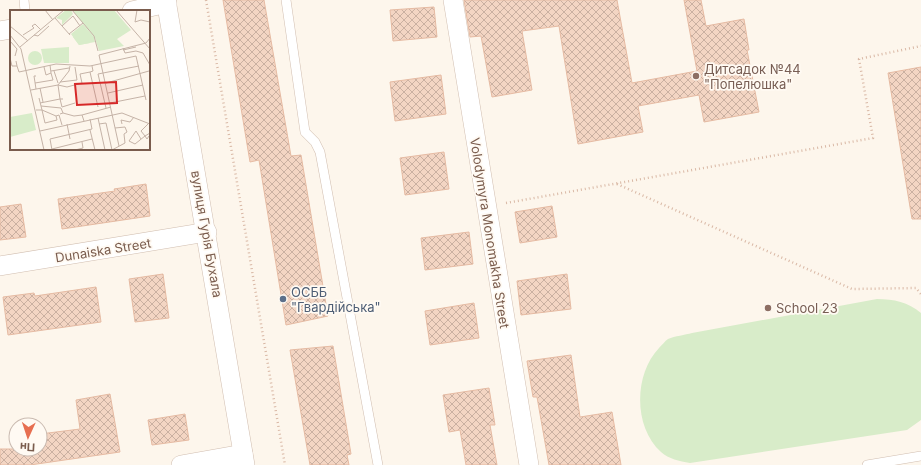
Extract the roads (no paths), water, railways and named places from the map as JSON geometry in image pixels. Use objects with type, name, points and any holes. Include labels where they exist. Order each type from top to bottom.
[{"type":"street","name":"Volodymyra Monomakha Street","points":[[453,0],[529,465]]},
{"type":"street","points":[[139,10],[154,8],[167,2]]},
{"type":"street","name":"вулиця Гурія Бухала","points":[[167,2],[207,232],[244,460]]},
{"type":"street","points":[[0,31],[10,29]]},
{"type":"street","name":"Dunaiska Street","points":[[0,266],[207,232]]},
{"type":"street","points":[[181,465],[244,460]]},
{"type":"lane","points":[[24,0],[25,10]]},
{"type":"lane","points":[[286,0],[305,132],[315,142],[320,152],[378,465]]},
{"type":"lane","points":[[868,465],[921,456]]},
{"type":"place","name":"Дитсадок №44 \"Попелюшка\"","points":[[696,76]]},
{"type":"place","name":"ОСББ \"Гвардійська\"","points":[[283,299]]},
{"type":"place","name":"School 23","points":[[768,308]]}]
